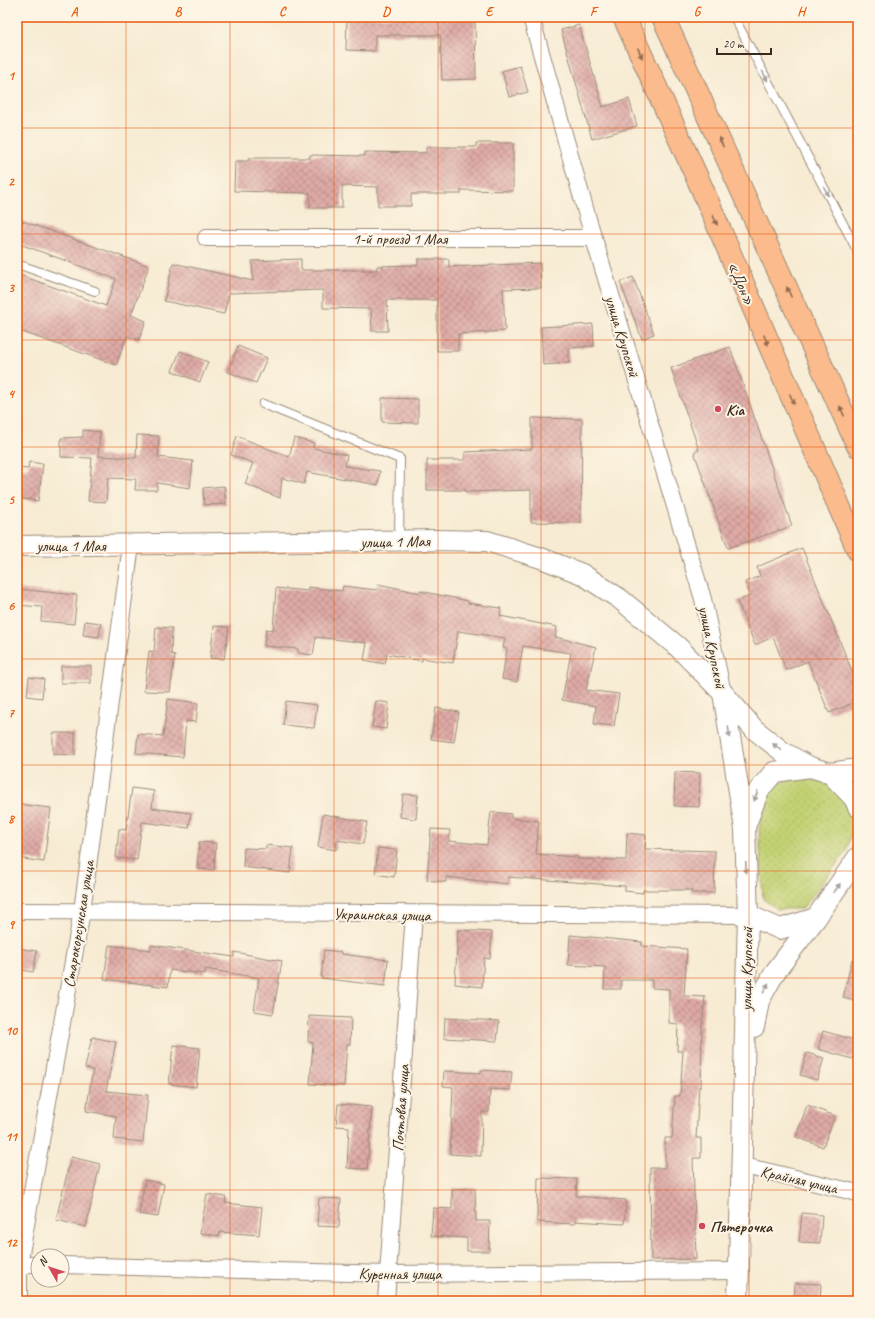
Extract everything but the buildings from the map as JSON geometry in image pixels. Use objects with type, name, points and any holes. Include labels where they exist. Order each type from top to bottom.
[{"type":"highway","name":"«Дон»","points":[[624,17],[700,184],[858,550]]},
{"type":"highway","points":[[663,17],[858,446]]},
{"type":"street","name":"улица Крупской","points":[[531,17],[594,238],[703,599],[723,693],[745,829],[748,915],[740,1166],[738,1301]]},
{"type":"street","name":"1-й проезд 1 Мая","points":[[206,238],[594,238]]},
{"type":"street","name":"улица 1 Мая","points":[[17,546],[487,541],[541,558],[582,574],[620,599],[678,647],[723,693],[754,729],[783,752],[810,768]]},
{"type":"street","name":"Старокорсунская улица","points":[[19,1301],[18,1264],[82,911],[131,545]]},
{"type":"street","points":[[745,829],[759,790],[774,772],[810,768],[830,773],[858,769]]},
{"type":"street","points":[[830,773],[854,798],[858,807]]},
{"type":"street","points":[[743,1080],[759,1001],[774,972],[816,918],[858,857]]},
{"type":"street","name":"Украинская улица","points":[[17,911],[748,915]]},
{"type":"street","name":"Почтовая улица","points":[[386,1301],[414,914]]},
{"type":"street","points":[[748,915],[780,929],[816,918]]},
{"type":"street","name":"Крайняя улица","points":[[740,1166],[858,1193]]},
{"type":"street","points":[[18,1264],[30,1264]]},
{"type":"street","name":"Куренная улица","points":[[70,1265],[388,1274],[739,1271]]},
{"type":"lane","points":[[734,17],[858,252]]},
{"type":"lane","points":[[17,264],[95,291]]},
{"type":"lane","points":[[263,404],[400,458],[399,541]]},
{"type":"green space","points":[[797,775],[834,785],[856,815],[846,852],[802,909],[777,909],[763,899],[759,829],[767,790]]},
{"type":"place","name":"Kia","points":[[718,409]]},
{"type":"place","name":"Пятерочка","points":[[702,1226]]}]
